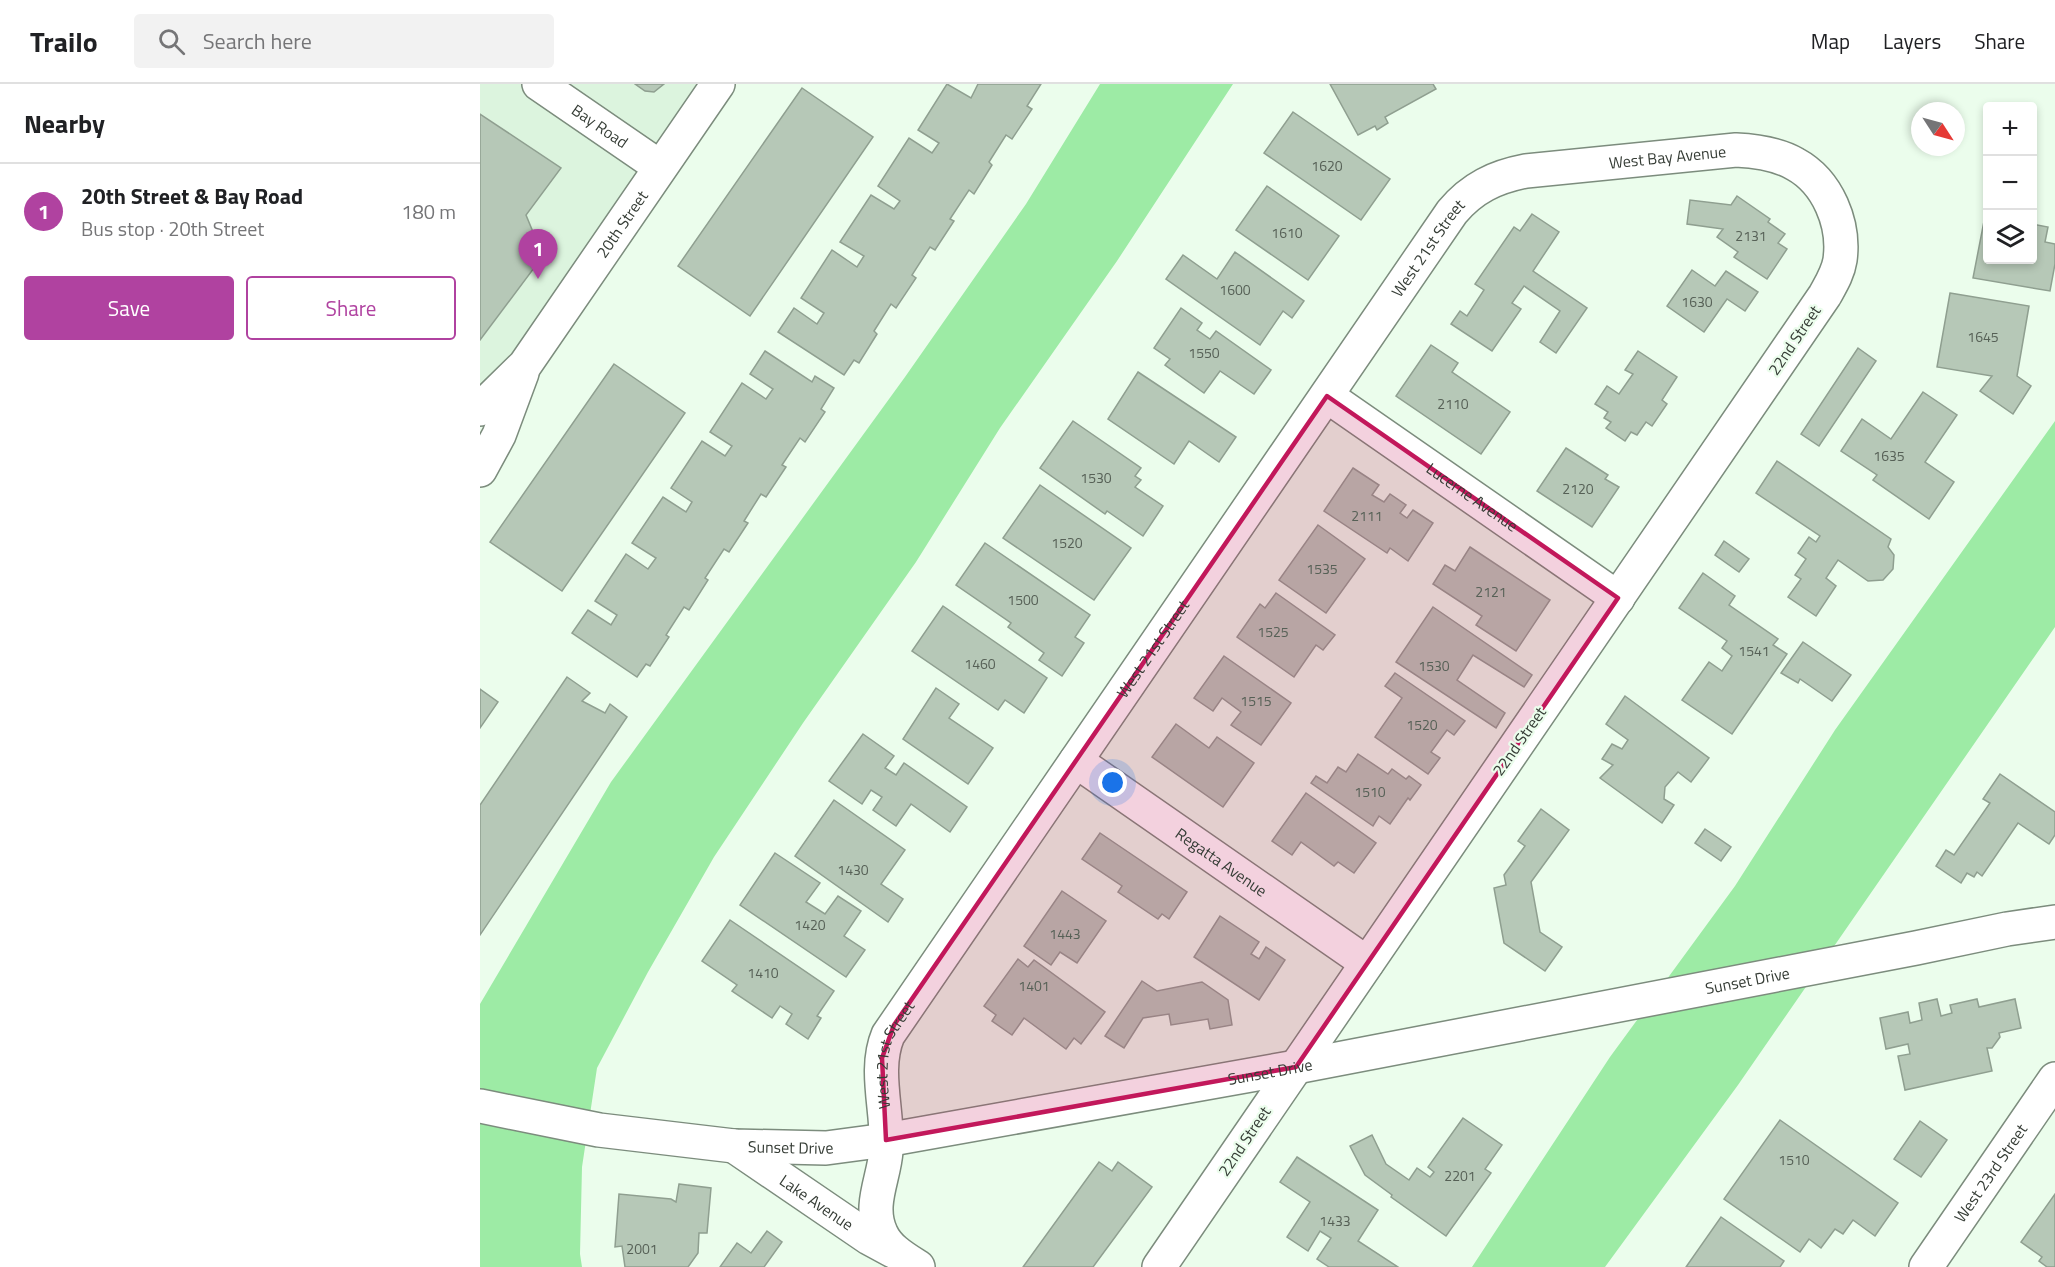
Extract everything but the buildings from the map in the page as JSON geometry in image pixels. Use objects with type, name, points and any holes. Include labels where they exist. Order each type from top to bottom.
[{"type":"street","name":"Bay Road","points":[[539,84],[660,167]]},
{"type":"street","name":"20th Street","points":[[480,410],[525,365],[718,84]]},
{"type":"street","name":"West Bay Avenue","points":[[1485,184],[1502,176],[1526,171],[1737,150],[1767,154],[1794,163],[1816,180],[1831,202]]},
{"type":"street","name":"West 21st Street","points":[[886,1140],[882,1068],[888,1035],[1452,212],[1472,192],[1485,184]]},
{"type":"street","name":"22nd Street","points":[[1159,1267],[1829,288],[1837,271],[1840,246],[1831,202]]},
{"type":"street","name":"20th Street","points":[[480,470],[499,435],[525,365]]},
{"type":"street","name":"Lucerne Avenue","points":[[1327,396],[1618,598]]},
{"type":"street","name":"Regatta Avenue","points":[[1076,761],[1367,963]]},
{"type":"street","name":"Sunset Drive","points":[[480,1106],[599,1130],[734,1146],[826,1148],[886,1140],[1296,1067],[1608,1005],[1936,944],[2007,928],[2055,922]]},
{"type":"street","name":"West 23rd Street","points":[[1926,1267],[2055,1079]]},
{"type":"street","name":"Lake Avenue","points":[[886,1140],[875,1204],[876,1215],[881,1235],[892,1249],[909,1261]]},
{"type":"street","name":"Lake Avenue","points":[[734,1146],[869,1238],[909,1261]]},
{"type":"highlighted area","points":[[1327,396],[1618,598],[1296,1067],[886,1140],[882,1058],[894,1025]]},
{"type":"shaded area","points":[[480,84],[705,84],[480,403]]},
{"type":"shaded area","points":[[1100,84],[1233,84],[1117,261],[1000,428],[916,562],[803,723],[714,857],[648,972],[597,1068],[582,1167],[580,1254],[582,1267],[480,1267],[480,1004],[611,782],[905,377],[1026,204]]},
{"type":"shaded area","points":[[2055,421],[2055,627],[1738,1085],[1605,1267],[1472,1267],[1610,1057],[1735,886],[1835,730]]},
{"type":"place","name":"20th Street & Bay Road","points":[[538,279]]}]
